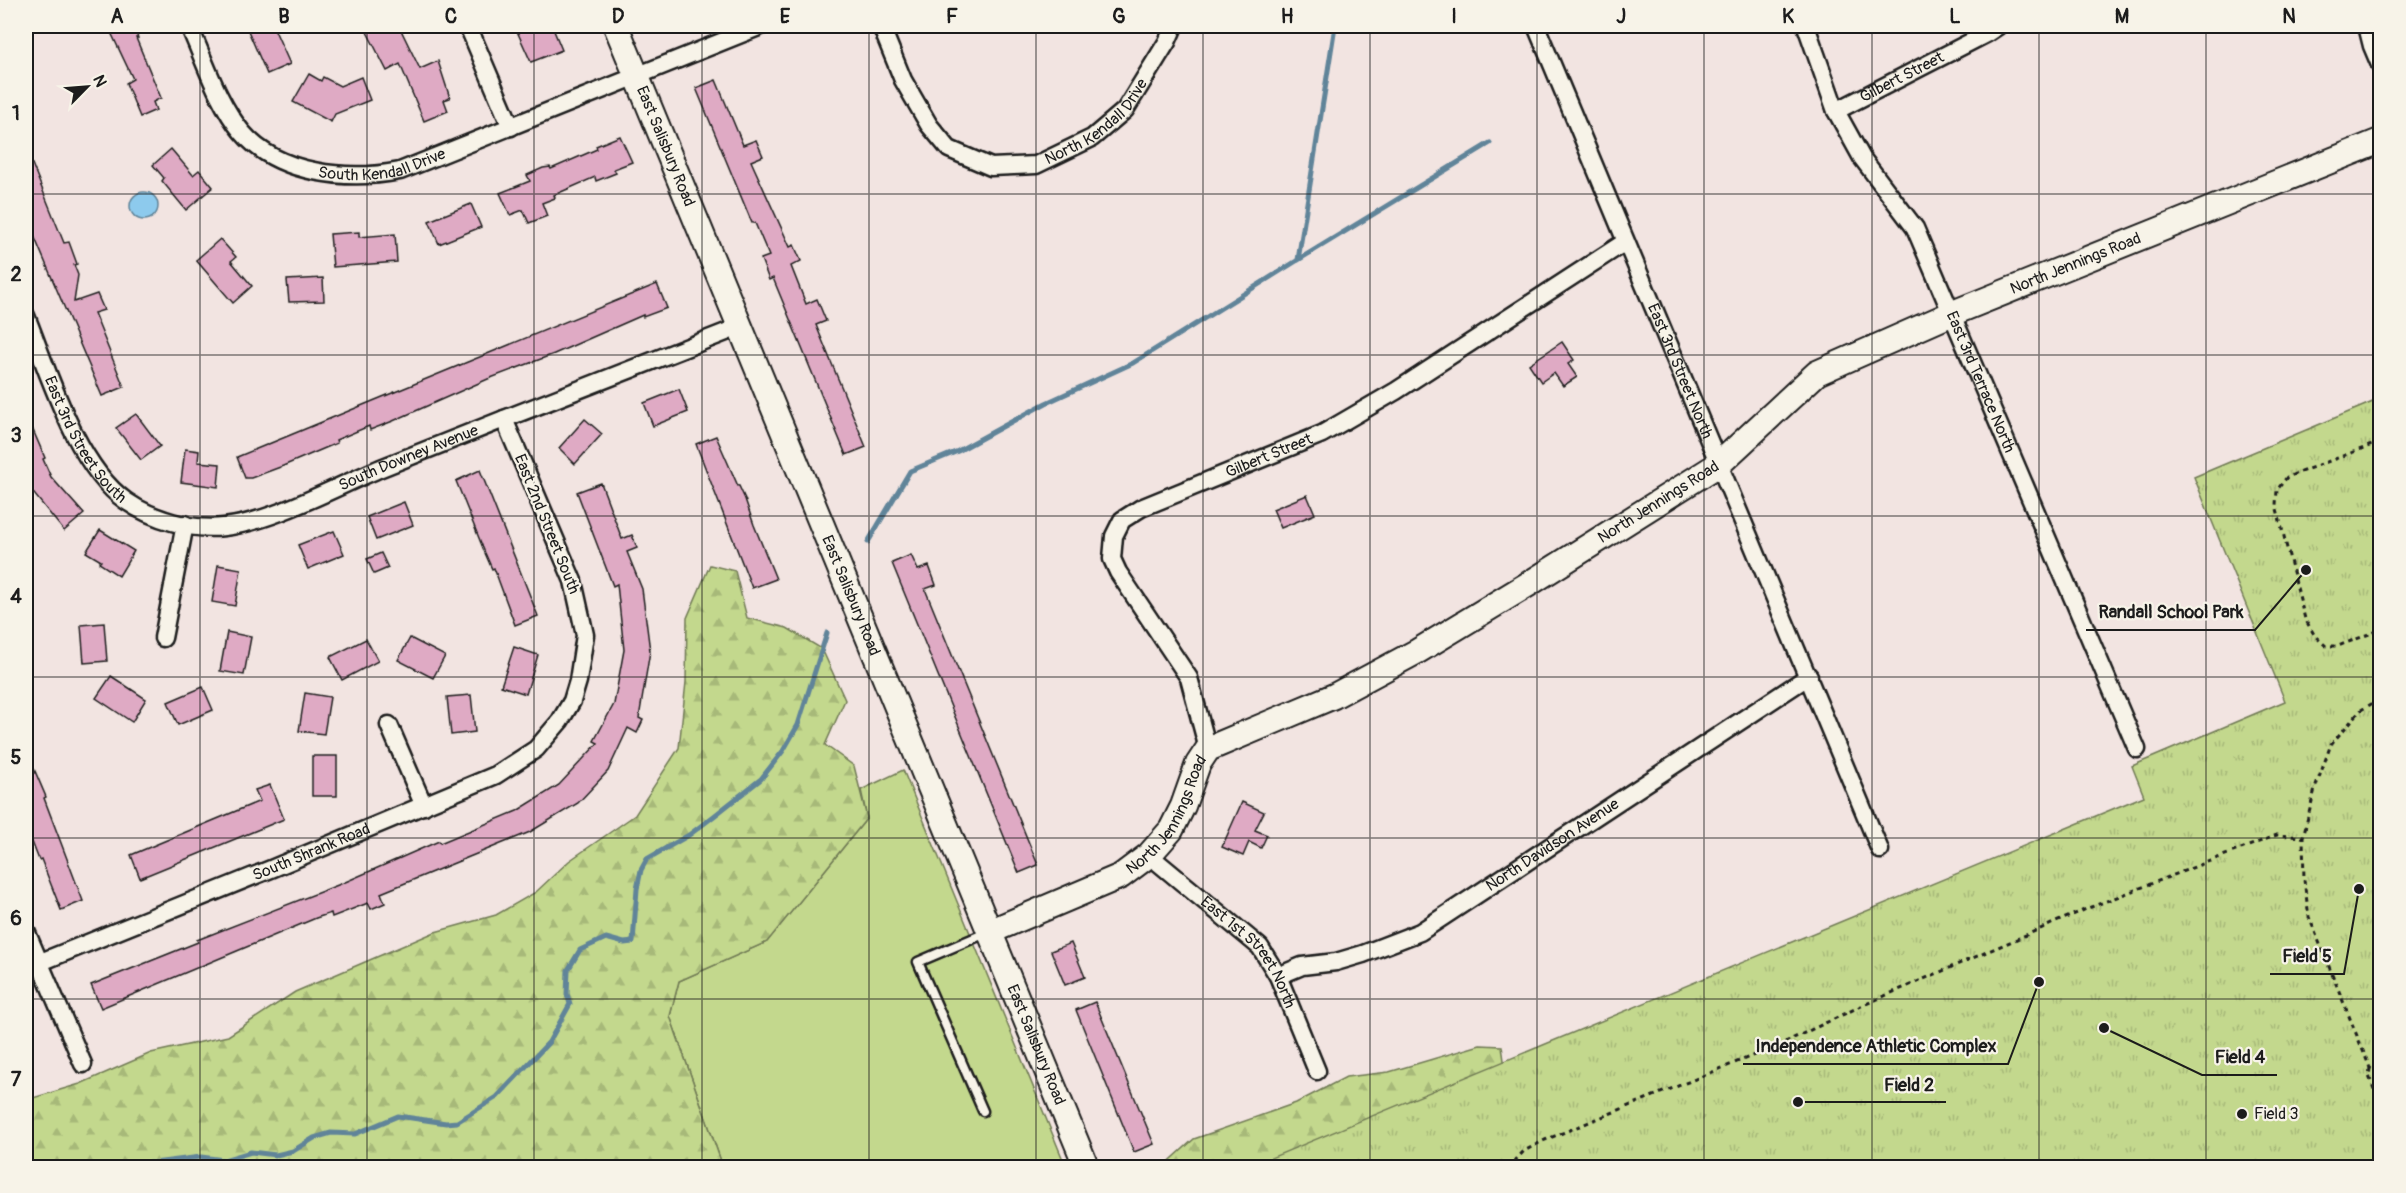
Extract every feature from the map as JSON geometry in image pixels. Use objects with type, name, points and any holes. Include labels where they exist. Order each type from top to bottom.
[{"type":"street","name":"South Kendall Drive","points":[[189,26],[220,97],[243,134],[258,147],[282,161],[309,170],[358,176],[400,171],[636,76]]},
{"type":"street","points":[[468,26],[511,127]]},
{"type":"street","name":"East Salisbury Road","points":[[616,26],[1087,1167]]},
{"type":"street","points":[[636,76],[761,26]]},
{"type":"street","name":"North Kendall Drive","points":[[881,26],[903,80],[929,125],[949,149],[991,167],[1036,165],[1092,138],[1125,110],[1167,42],[1174,26]]},
{"type":"street","points":[[1159,26],[1167,42]]},
{"type":"street","name":"East 3rd Street North","points":[[1536,26],[1624,242],[1809,676],[1880,850]]},
{"type":"street","name":"East 3rd Terrace North","points":[[1806,26],[1836,111],[1862,158],[1915,228],[2137,749]]},
{"type":"street","name":"Gilbert Street","points":[[1836,111],[1998,26]]},
{"type":"street","points":[[2367,26],[2380,65]]},
{"type":"street","name":"North Jennings Road","points":[[990,932],[1121,876],[1149,855],[1171,830],[1198,764],[1208,749],[1334,696],[1418,651],[1719,464],[1817,373],[1953,313],[2380,141]]},
{"type":"street","name":"Gilbert Street","points":[[1208,749],[1189,678],[1118,572],[1112,559],[1114,536],[1122,520],[1152,504],[1322,434],[1396,392],[1624,242]]},
{"type":"street","name":"East 3rd Street South","points":[[26,316],[78,443],[99,474],[125,500],[158,518],[184,525]]},
{"type":"street","name":"South Downey Avenue","points":[[184,525],[223,528],[259,520],[504,419],[739,327]]},
{"type":"street","name":"East 2nd Street South","points":[[504,419],[573,581],[580,608],[585,635],[583,658],[572,701]]},
{"type":"street","points":[[163,638],[184,525]]},
{"type":"street","name":"North Davidson Avenue","points":[[1278,976],[1302,966],[1336,962],[1364,954],[1420,932],[1809,676]]},
{"type":"street","name":"South Shrank Road","points":[[32,966],[496,775],[516,763],[549,736],[572,701]]},
{"type":"street","points":[[389,725],[423,806]]},
{"type":"street","name":"East 1st Street North","points":[[1149,855],[1260,947],[1278,976],[1317,1071]]},
{"type":"street","points":[[26,931],[32,966],[83,1064]]},
{"type":"lane","points":[[982,1111],[918,962],[990,932]]},
{"type":"path","points":[[2380,442],[2287,477],[2277,490],[2276,505],[2305,619],[2315,636],[2326,646],[2338,646],[2380,630]]},
{"type":"path","points":[[2380,699],[2361,710],[2331,744],[2315,789],[2303,837],[2304,880],[2309,917],[2370,1068],[2369,1076],[2380,1105]]},
{"type":"path","points":[[1508,1167],[1524,1151],[1545,1140],[1779,1045],[1859,1007],[2091,908],[2277,835],[2303,837]]},
{"type":"path","points":[[2370,1068],[2380,1072]]},
{"type":"green space","points":[[2380,399],[2380,1167],[1249,1167],[2144,796],[2132,766],[2285,701],[2194,477]]},
{"type":"green space","points":[[710,565],[735,571],[747,618],[787,628],[822,649],[845,700],[825,745],[854,766],[867,818],[767,942],[679,981],[670,1016],[723,1167],[26,1167],[26,1100],[80,1084],[151,1053],[228,1036],[295,992],[435,932],[496,915],[536,892],[569,861],[635,815],[679,748],[686,682],[687,618]]},
{"type":"green space","points":[[903,770],[1066,1167],[723,1167],[670,1016],[679,981],[767,942],[867,818],[861,790]]},
{"type":"green space","points":[[1480,1045],[1502,1046],[1506,1075],[1381,1167],[1162,1168],[1194,1139],[1296,1103],[1346,1077],[1389,1072]]},
{"type":"water","points":[[144,192],[154,196],[158,206],[154,216],[144,220],[134,216],[130,206],[134,196]]},
{"type":"building","points":[[108,26],[133,26],[161,98],[153,102],[156,110],[140,117],[126,83],[133,79]]},
{"type":"building","points":[[246,26],[273,26],[290,64],[267,74]]},
{"type":"building","points":[[364,26],[399,26],[420,69],[438,61],[450,98],[444,100],[448,111],[424,121],[400,64],[387,71]]},
{"type":"building","points":[[525,26],[552,26],[562,50],[531,62],[516,29]]},
{"type":"building","points":[[309,74],[321,81],[323,77],[340,86],[361,77],[370,100],[335,114],[331,122],[293,102]]},
{"type":"building","points":[[716,80],[743,145],[756,140],[763,156],[751,161],[790,247],[794,245],[801,261],[791,266],[806,304],[817,299],[826,321],[816,325],[866,447],[846,455],[773,278],[769,280],[761,259],[769,256],[755,223],[752,223],[696,88]]},
{"type":"building","points":[[620,136],[632,162],[614,169],[616,173],[596,181],[595,177],[554,195],[555,198],[542,203],[547,216],[529,223],[523,210],[510,215],[500,193],[530,181],[527,175],[543,168],[550,167],[551,169],[597,149],[596,146]]},
{"type":"building","points":[[26,149],[64,243],[69,242],[77,264],[74,265],[78,275],[74,302],[97,294],[104,310],[94,313],[124,387],[102,396],[26,217]]},
{"type":"building","points":[[171,149],[193,175],[199,170],[213,187],[186,210],[162,181],[164,178],[153,165]]},
{"type":"building","points":[[471,204],[481,227],[439,244],[429,221]]},
{"type":"building","points":[[359,232],[359,237],[395,234],[397,262],[333,267],[330,234]]},
{"type":"building","points":[[220,239],[236,257],[231,261],[252,286],[233,303],[196,260]]},
{"type":"building","points":[[323,278],[324,301],[289,302],[287,280]]},
{"type":"building","points":[[657,284],[667,308],[643,317],[643,315],[393,421],[370,430],[369,426],[336,440],[337,443],[283,466],[251,478],[245,478],[237,457]]},
{"type":"building","points":[[1562,342],[1574,360],[1568,364],[1577,377],[1563,386],[1554,373],[1541,382],[1529,364]]},
{"type":"building","points":[[679,389],[688,412],[653,426],[644,403]]},
{"type":"building","points":[[26,414],[51,477],[84,514],[64,531],[30,489],[26,478]]},
{"type":"building","points":[[136,414],[160,446],[141,460],[116,428]]},
{"type":"building","points":[[585,419],[602,434],[575,464],[559,448]]},
{"type":"building","points":[[716,436],[745,499],[776,579],[752,588],[696,444]]},
{"type":"building","points":[[185,449],[199,451],[198,462],[220,464],[218,487],[181,482]]},
{"type":"building","points":[[480,470],[538,616],[515,625],[494,568],[492,569],[485,553],[456,481]]},
{"type":"building","points":[[601,483],[622,539],[632,535],[637,548],[627,552],[642,589],[650,651],[639,718],[643,720],[637,733],[628,728],[608,771],[578,803],[530,832],[381,893],[385,903],[371,909],[368,903],[332,917],[331,913],[316,918],[101,1008],[91,985],[517,811],[559,785],[598,743],[594,741],[614,704],[624,650],[617,584],[613,586],[577,492]]},
{"type":"building","points":[[1307,495],[1315,514],[1281,528],[1273,509]]},
{"type":"building","points":[[404,502],[413,525],[376,540],[367,517]]},
{"type":"building","points":[[100,530],[134,551],[119,576],[86,552]]},
{"type":"building","points":[[334,531],[344,554],[308,569],[298,545]]},
{"type":"building","points":[[381,553],[388,568],[374,574],[367,559]]},
{"type":"building","points":[[911,555],[918,570],[929,566],[936,585],[925,589],[1038,865],[1019,873],[892,563]]},
{"type":"building","points":[[218,565],[241,569],[235,606],[212,602]]},
{"type":"building","points":[[104,623],[107,661],[84,663],[81,625]]},
{"type":"building","points":[[227,632],[251,637],[244,675],[220,671]]},
{"type":"building","points":[[410,638],[445,656],[433,678],[398,660]]},
{"type":"building","points":[[366,639],[378,661],[342,680],[330,657]]},
{"type":"building","points":[[514,647],[538,655],[526,694],[501,686]]},
{"type":"building","points":[[111,676],[146,699],[132,722],[96,698]]},
{"type":"building","points":[[203,687],[213,710],[178,725],[168,702]]},
{"type":"building","points":[[305,693],[330,697],[324,734],[299,731]]},
{"type":"building","points":[[471,695],[475,732],[451,735],[447,697]]},
{"type":"building","points":[[26,750],[46,797],[44,798],[83,901],[61,910],[27,829],[30,828],[26,818]]},
{"type":"building","points":[[312,756],[337,756],[337,796],[312,796]]},
{"type":"building","points":[[270,785],[284,819],[140,878],[131,855],[260,801],[255,790]]},
{"type":"building","points":[[1242,802],[1264,812],[1255,830],[1267,835],[1261,848],[1249,842],[1243,856],[1222,847]]},
{"type":"building","points":[[1071,943],[1085,977],[1065,985],[1051,951]]},
{"type":"building","points":[[1095,1002],[1154,1144],[1134,1152],[1076,1010]]},
{"type":"waterway","points":[[868,542],[910,471],[958,451],[1046,403],[1133,363],[1298,260],[1335,26]]},
{"type":"waterway","points":[[1298,260],[1490,143]]},
{"type":"waterway","points":[[108,1168],[129,1163],[154,1163],[201,1157],[224,1160],[251,1152],[276,1155],[293,1151],[314,1138],[331,1133],[355,1134],[398,1116],[446,1123],[457,1122],[497,1097],[549,1042],[570,1004],[567,994],[568,970],[580,950],[606,938],[624,943],[633,942],[637,889],[641,870],[647,859],[689,835],[761,779],[783,751],[798,725],[827,633]]},
{"type":"place","name":"Randall School Park","points":[[2306,570]]},
{"type":"place","name":"Field 5","points":[[2359,889]]},
{"type":"place","name":"Independence Athletic Complex","points":[[2039,982]]},
{"type":"place","name":"Field 4","points":[[2104,1028]]},
{"type":"place","name":"Field 2","points":[[1798,1102]]},
{"type":"place","name":"Field 3","points":[[2242,1114]]}]
